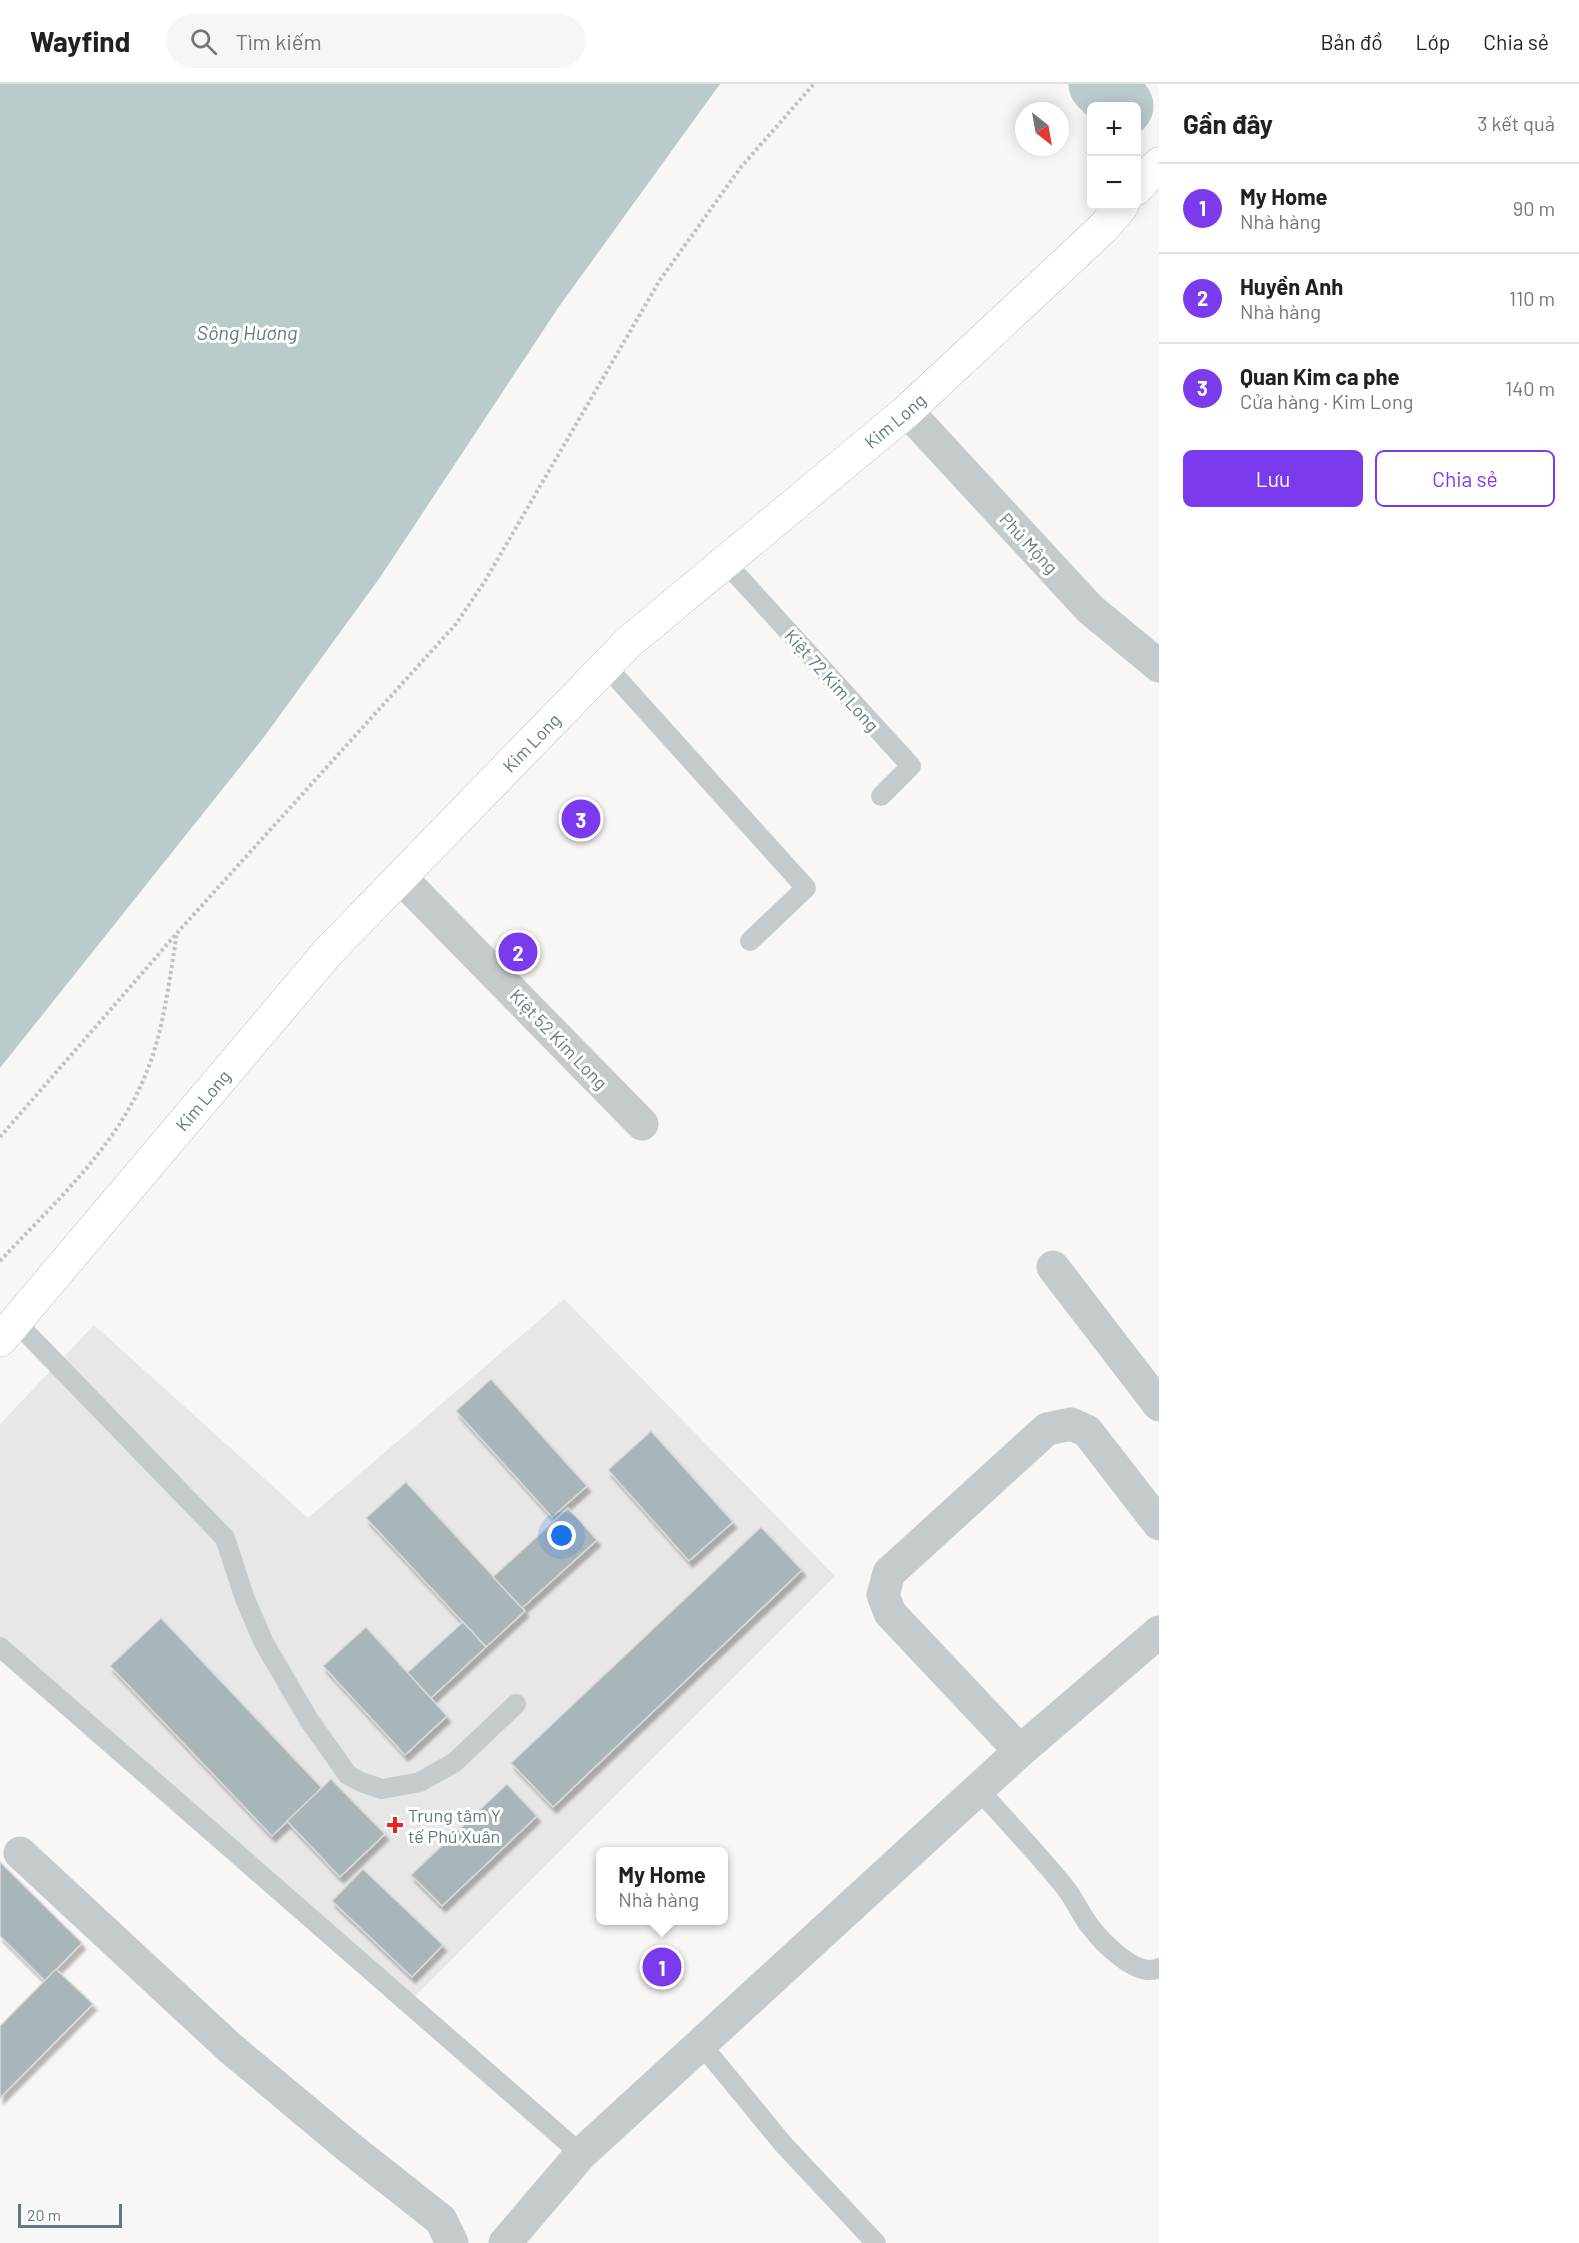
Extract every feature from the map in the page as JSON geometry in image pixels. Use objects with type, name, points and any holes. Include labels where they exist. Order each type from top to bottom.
[{"type":"main road","points":[[1141,184],[1159,164]]},
{"type":"main road","name":"Kim Long","points":[[8,1331],[328,952],[629,642],[907,411],[1118,210]]},
{"type":"street","name":"Phú Mộng","points":[[907,411],[1090,609],[1159,666]]},
{"type":"street","name":"Kiệt 52 Kim Long","points":[[400,878],[642,1124]]},
{"type":"street","points":[[1053,1267],[1159,1405]]},
{"type":"street","points":[[1020,1751],[890,1613],[883,1595],[889,1573],[1047,1429],[1071,1424],[1088,1431],[1159,1524]]},
{"type":"street","points":[[505,2243],[581,2154],[1020,1751],[1158,1636]]},
{"type":"street","points":[[20,1853],[229,2047],[351,2149],[441,2220],[452,2243]]},
{"type":"lane","name":"Kiệt 72 Kim Long","points":[[726,563],[911,766],[881,796]]},
{"type":"lane","points":[[606,666],[806,888],[750,941]]},
{"type":"lane","points":[[8,1331],[225,1538],[245,1599],[264,1643],[309,1720],[348,1775],[382,1789],[420,1782],[455,1762],[516,1704]]},
{"type":"lane","points":[[0,1647],[581,2154]]},
{"type":"lane","points":[[978,1789],[1066,1888],[1089,1926],[1103,1941],[1121,1958],[1140,1970],[1154,1971],[1159,1968]]},
{"type":"lane","points":[[701,2044],[784,2145],[876,2243]]},
{"type":"path","points":[[0,1137],[177,933],[456,624],[485,581],[660,280],[741,167],[814,84]]},
{"type":"path","points":[[0,1261],[88,1167],[113,1136],[140,1086],[162,1022],[177,933]]},
{"type":"shaded area","name":"Trung tâm Y tế Phú Xuân","points":[[564,1299],[835,1576],[408,2003],[0,1647],[0,1424],[94,1325],[308,1518]]},
{"type":"water","name":"Sông Hương","points":[[0,84],[720,84],[558,308],[381,576],[264,737],[0,1068]]},
{"type":"water","points":[[1068,84],[1132,84],[1112,102],[1087,103]]},
{"type":"building","points":[[491,1379],[587,1486],[552,1517],[456,1411]]},
{"type":"building","points":[[651,1431],[733,1522],[689,1561],[608,1470]]},
{"type":"building","points":[[406,1482],[525,1611],[486,1647],[366,1518]]},
{"type":"building","points":[[568,1508],[597,1540],[522,1608],[493,1577]]},
{"type":"building","points":[[761,1527],[802,1570],[553,1807],[511,1763]]},
{"type":"building","points":[[161,1618],[322,1788],[272,1836],[110,1666]]},
{"type":"building","points":[[463,1622],[486,1647],[431,1698],[407,1673]]},
{"type":"building","points":[[366,1627],[447,1716],[405,1755],[323,1666]]},
{"type":"building","points":[[331,1779],[385,1834],[340,1877],[287,1821]]},
{"type":"building","points":[[507,1784],[537,1816],[442,1906],[411,1875]]},
{"type":"building","points":[[0,1862],[82,1943],[45,1981],[0,1936]]},
{"type":"building","points":[[363,1869],[443,1945],[412,1977],[332,1901]]},
{"type":"building","points":[[56,1969],[93,2004],[0,2098],[0,2026]]},
{"type":"waterway","points":[[1100,84],[1118,102]]},
{"type":"place","name":"Quan Kim ca phe","points":[[581,819]]},
{"type":"place","name":"Huyền Anh","points":[[518,952]]},
{"type":"place","name":"Trung tâm Y tế Phú Xuân","points":[[395,1825]]},
{"type":"place","name":"My Home","points":[[662,1967]]}]
